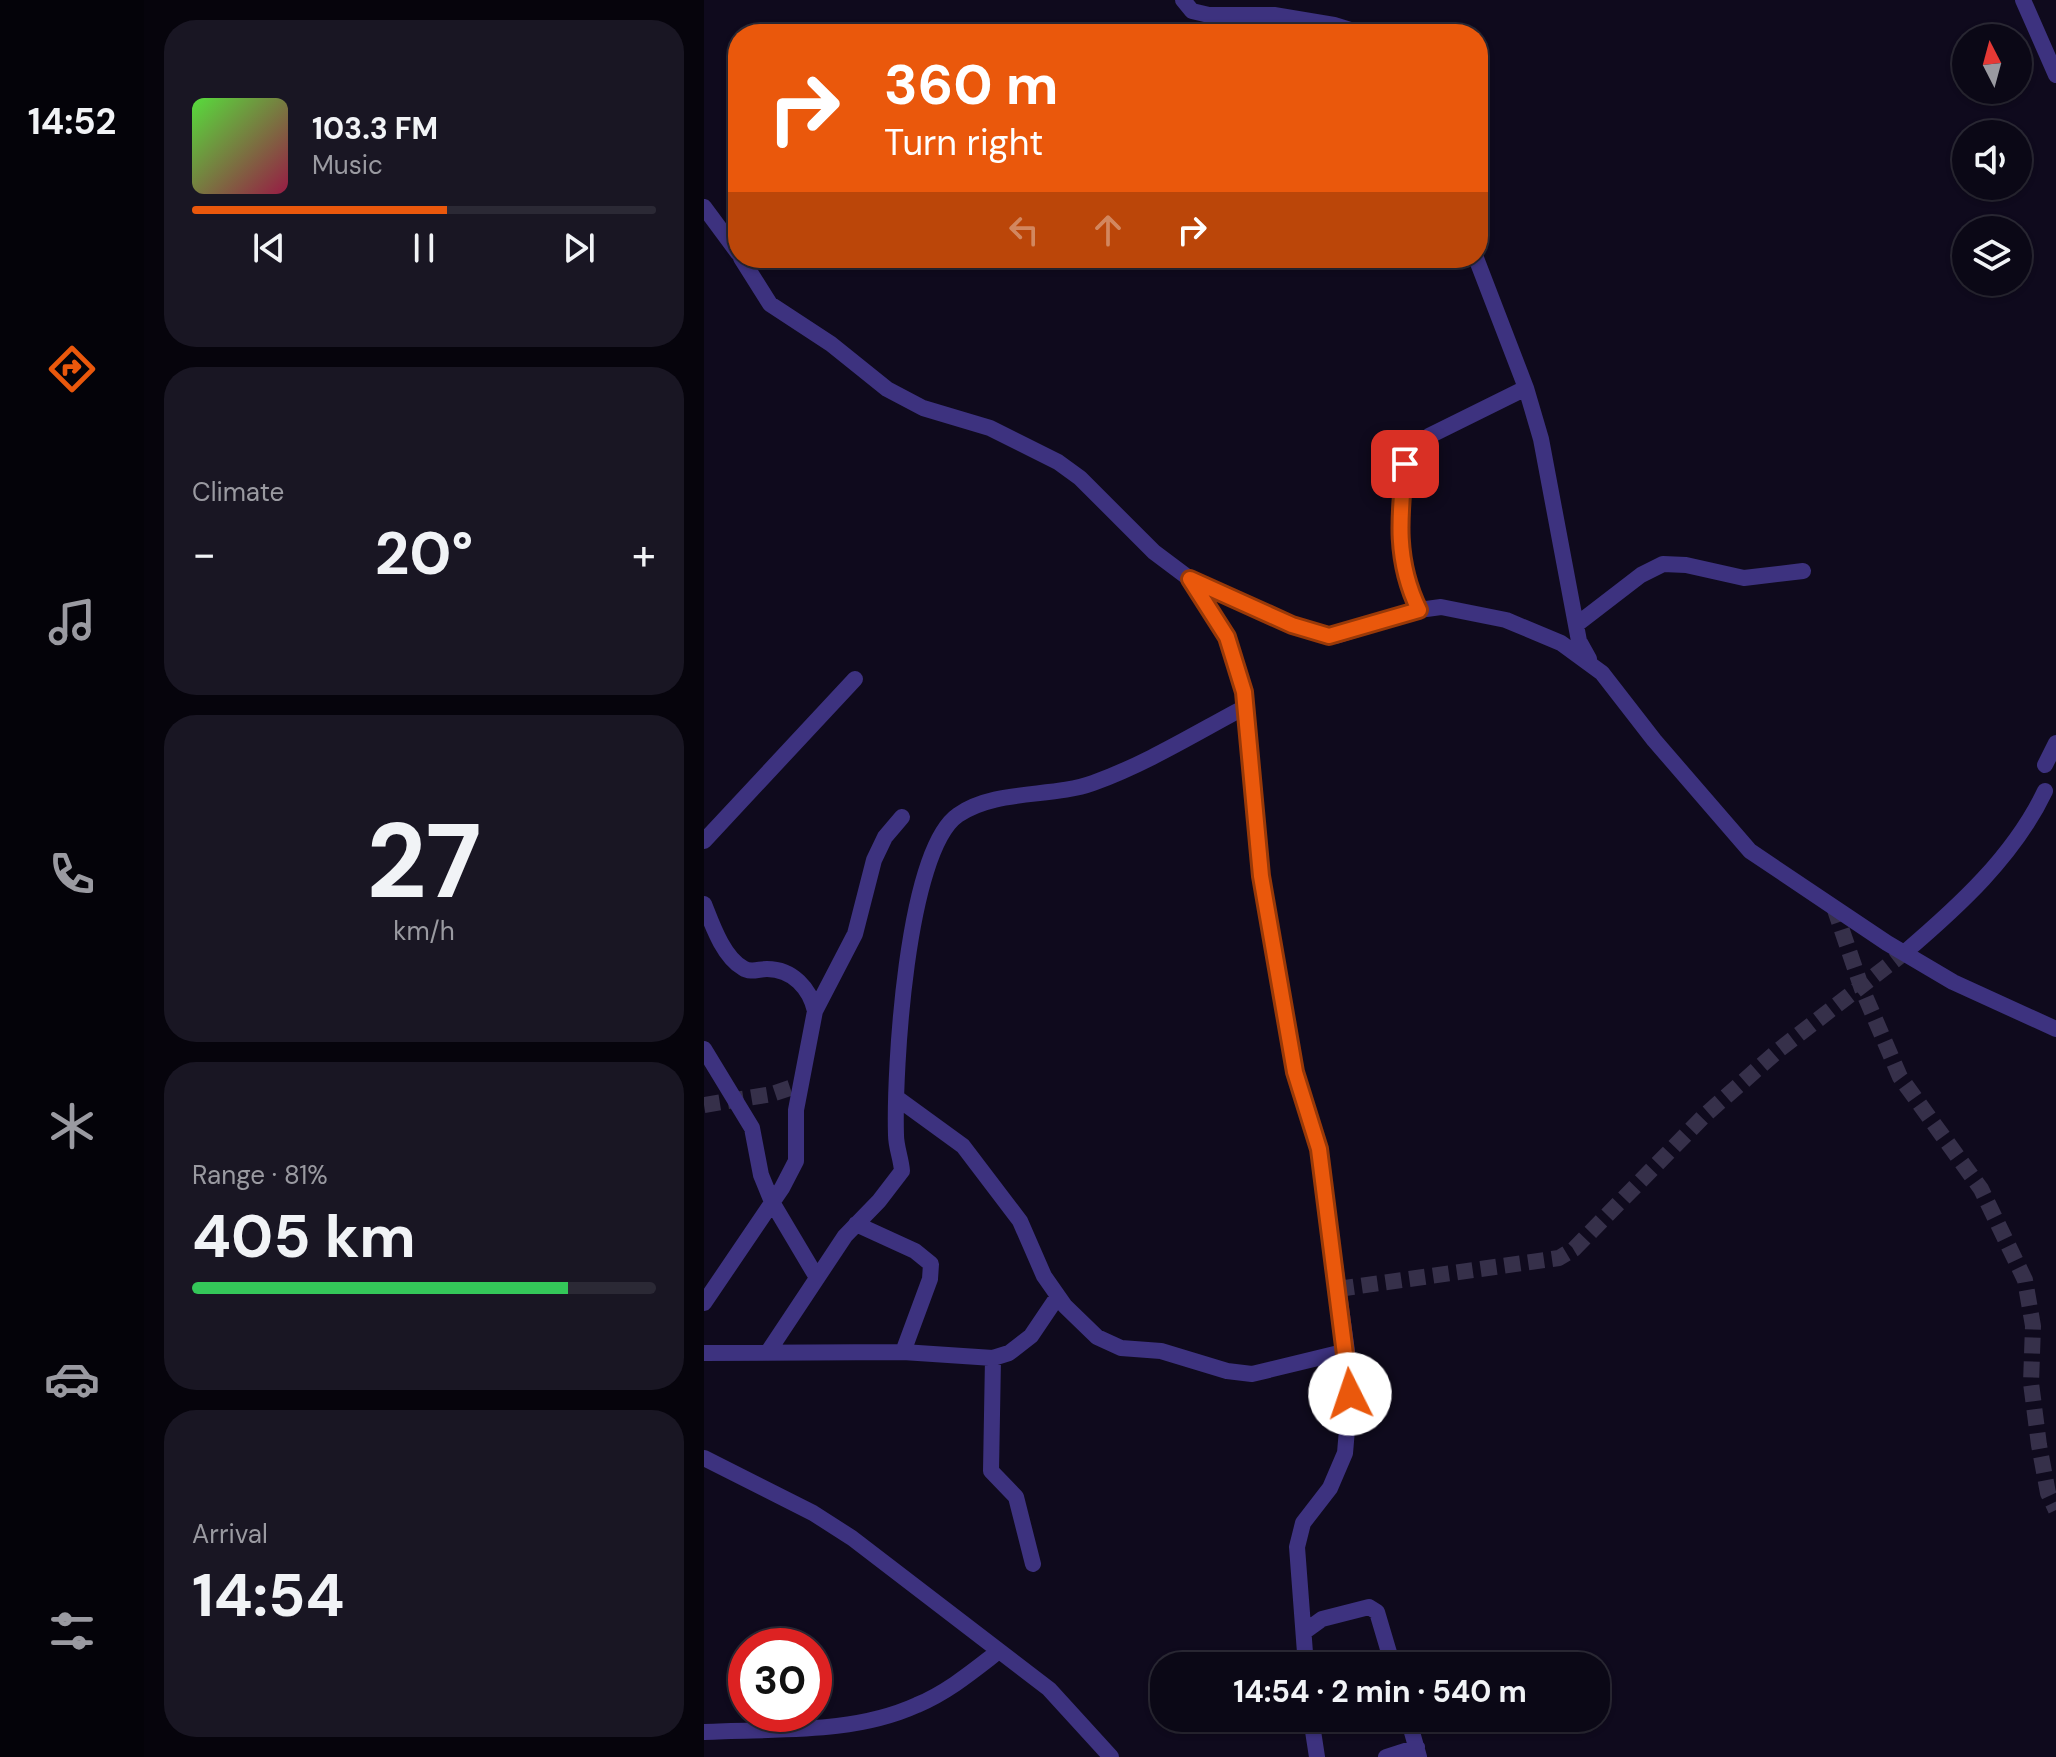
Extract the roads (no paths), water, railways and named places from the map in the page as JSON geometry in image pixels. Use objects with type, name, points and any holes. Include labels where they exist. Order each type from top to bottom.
[{"type":"street","points":[[1183,0],[1192,11],[1209,15],[1274,15],[1330,24]]},
{"type":"street","points":[[2023,0],[2056,75]]},
{"type":"street","points":[[704,207],[728,240]]},
{"type":"street","points":[[748,268],[770,304],[831,344],[879,384],[923,408],[990,428],[1058,462],[1080,478],[1154,552],[1190,579],[1292,625],[1329,636],[1419,610],[1454,608],[1506,620],[1561,643],[1590,662]]},
{"type":"street","points":[[1480,268],[1526,388],[1548,476],[1579,641],[1590,662],[1750,851],[1953,982],[2056,1029]]},
{"type":"street","points":[[1419,610],[1409,589],[1400,554],[1407,453],[1429,436],[1526,388]]},
{"type":"street","points":[[1576,625],[1641,575],[1663,564],[1686,565],[1744,578],[1803,571]]},
{"type":"street","points":[[1190,579],[1227,637],[1241,675],[1261,876],[1295,1072],[1319,1149],[1347,1351],[1350,1394],[1345,1453],[1330,1488],[1303,1523],[1297,1547],[1305,1652]]},
{"type":"street","points":[[704,841],[855,679]]},
{"type":"street","points":[[768,1352],[816,1276],[902,1171],[897,1147],[901,991],[914,934],[918,892],[946,827],[958,815],[987,804],[1093,783],[1245,707]]},
{"type":"street","points":[[2045,765],[2056,743]]},
{"type":"street","points":[[1904,953],[1989,875],[2034,815],[2045,791]]},
{"type":"street","points":[[704,1303],[796,1161],[796,1110],[815,1011],[855,934],[874,860],[885,837],[902,817]]},
{"type":"street","points":[[704,904],[724,947],[740,967],[747,971],[772,969],[798,980],[809,990],[815,1011]]},
{"type":"street","points":[[704,1049],[752,1128],[761,1175],[772,1202],[816,1276]]},
{"type":"street","points":[[897,1098],[957,1140],[985,1173],[1020,1221],[1044,1276],[1058,1296],[1097,1337],[1121,1348],[1161,1351],[1227,1371],[1269,1372],[1347,1351]]},
{"type":"street","points":[[856,1224],[915,1251],[931,1264],[930,1279],[903,1352]]},
{"type":"street","points":[[704,1353],[903,1352],[993,1358],[1009,1353],[1031,1336],[1058,1296]]},
{"type":"street","points":[[993,1358],[991,1471],[1016,1497],[1033,1564]]},
{"type":"street","points":[[704,1458],[803,1507],[852,1538],[1049,1689],[1111,1757]]},
{"type":"street","points":[[1304,1632],[1322,1619],[1369,1607],[1377,1612],[1389,1652]]},
{"type":"street","points":[[704,1732],[811,1729],[880,1718],[938,1695],[999,1651]]},
{"type":"street","points":[[1313,1732],[1317,1757]]},
{"type":"street","points":[[1386,1757],[1418,1752],[1412,1732]]},
{"type":"tunnel","points":[[1834,907],[1862,989],[1900,1077],[1981,1189],[2025,1280],[2033,1326],[2031,1383],[2039,1445],[2048,1493],[2056,1510]]},
{"type":"tunnel","points":[[1338,1289],[1559,1258],[1574,1249],[1705,1115],[1780,1049],[1904,953]]},
{"type":"tunnel","points":[[704,1105],[772,1094],[799,1085]]}]
